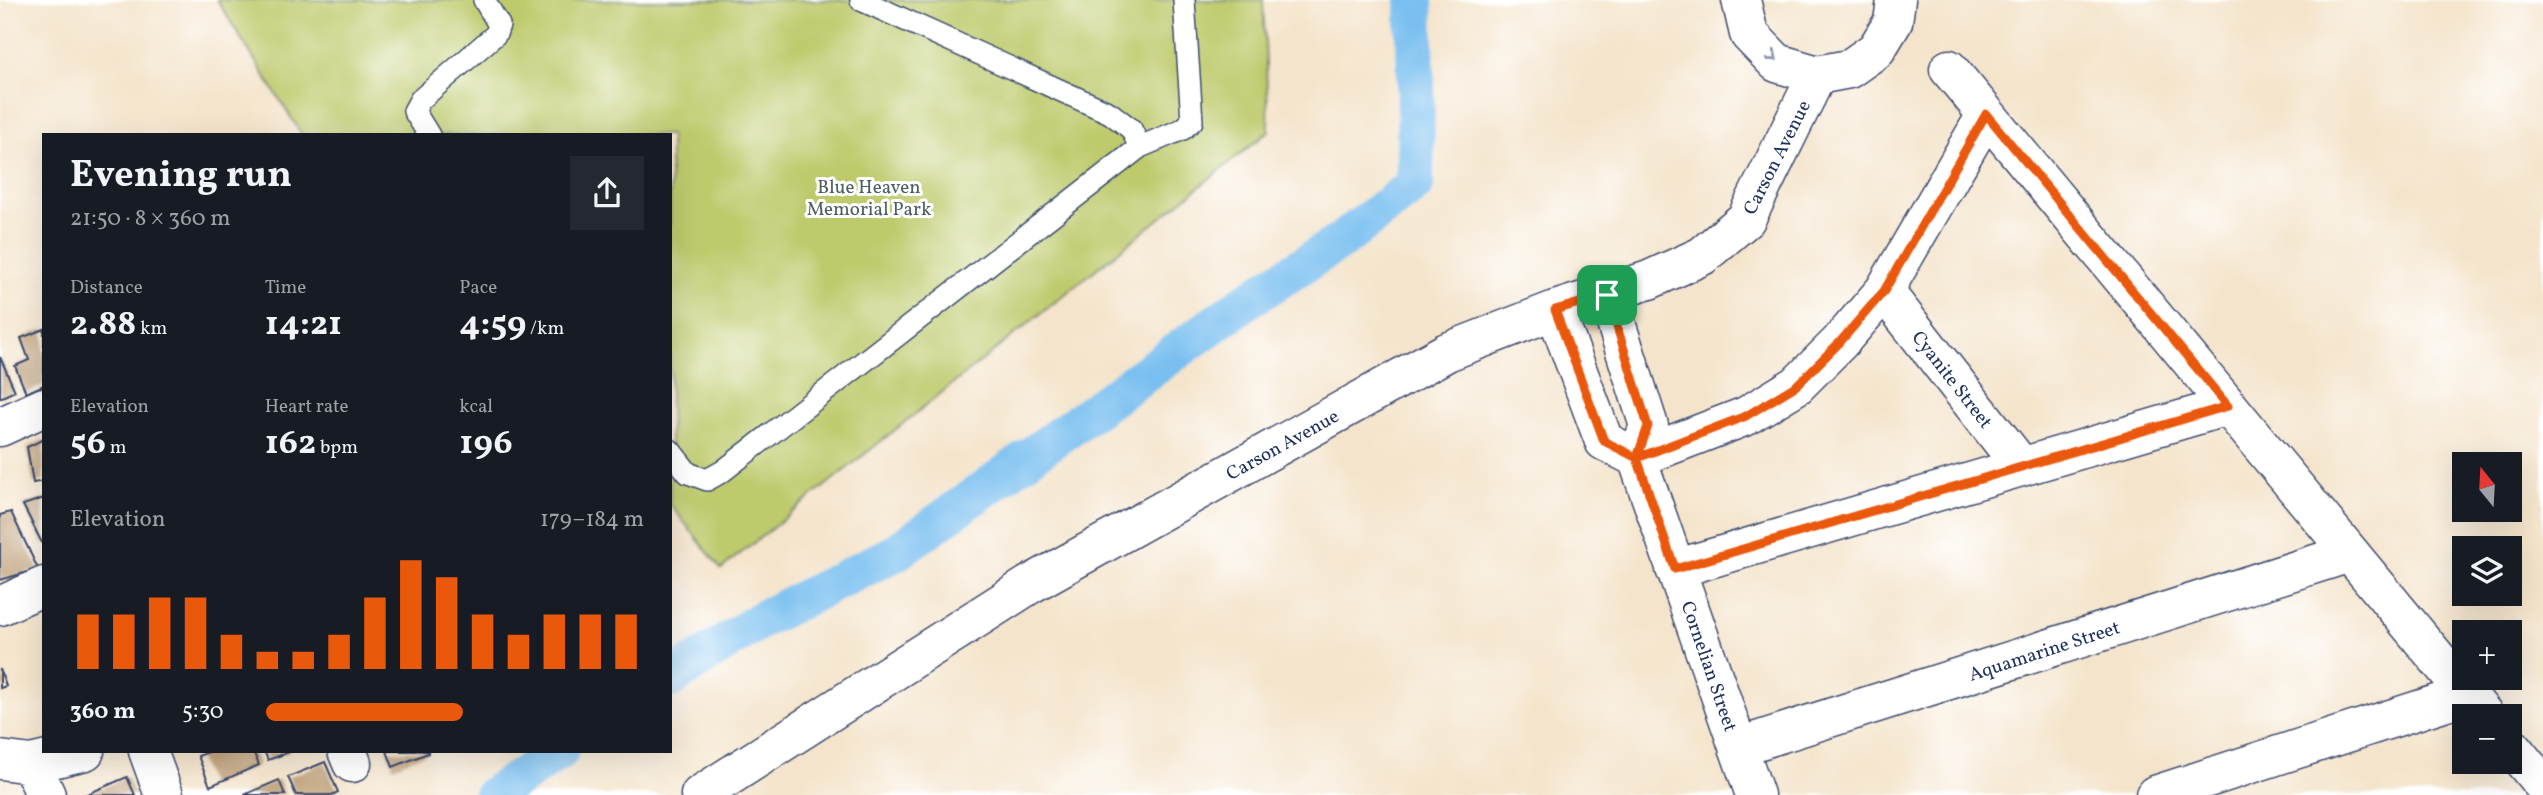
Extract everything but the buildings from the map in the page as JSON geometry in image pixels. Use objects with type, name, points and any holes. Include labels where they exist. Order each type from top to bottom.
[{"type":"street","name":"Carson Avenue","points":[[1741,0],[1749,34],[1777,63],[1817,75],[1849,69],[1876,50],[1893,22],[1896,0]]},
{"type":"street","points":[[1949,69],[2476,704]]},
{"type":"street","name":"Carson Avenue","points":[[700,795],[1029,585],[1447,352],[1555,310],[1649,280],[1702,256],[1746,219],[1817,75]]},
{"type":"street","points":[[1555,310],[1604,441],[1637,458],[1746,416],[1797,385],[1840,342],[1884,291],[1986,114]]},
{"type":"street","name":"Cyanite Street","points":[[1884,291],[2022,467]]},
{"type":"street","points":[[1607,295],[1648,426],[1637,458]]},
{"type":"street","points":[[1675,569],[2228,406]]},
{"type":"street","points":[[0,427],[42,408]]},
{"type":"street","name":"Cornelian Street","points":[[1637,458],[1755,795]]},
{"type":"street","name":"Aquamarine Street","points":[[1738,747],[2350,553]]},
{"type":"street","points":[[0,606],[42,587]]},
{"type":"street","points":[[2155,795],[2452,712]]},
{"type":"street","points":[[26,773],[80,753]]},
{"type":"street","points":[[149,753],[164,795]]},
{"type":"street","points":[[2522,760],[2543,785]]},
{"type":"lane","points":[[428,133],[414,111],[420,100],[496,34],[499,25],[484,0]]},
{"type":"lane","points":[[861,0],[1110,113],[1131,129],[1140,147]]},
{"type":"lane","points":[[672,453],[688,473],[707,480],[723,471],[1140,147],[1183,129],[1192,121],[1184,0]]},
{"type":"green space","name":"Blue Heaven Memorial Park","points":[[217,0],[1263,0],[1269,131],[721,569],[672,507],[672,133],[301,133]]},
{"type":"waterway","points":[[672,678],[762,619],[895,553],[1248,300],[1341,241],[1415,184],[1414,0]]},
{"type":"waterway","points":[[493,795],[557,753]]},
{"type":"route","points":[[1607,295],[1555,310],[1604,441],[1637,458],[1675,569],[2228,406],[1986,114],[1884,291],[1840,342],[1797,385],[1746,416],[1637,458],[1648,426],[1607,295]]}]
